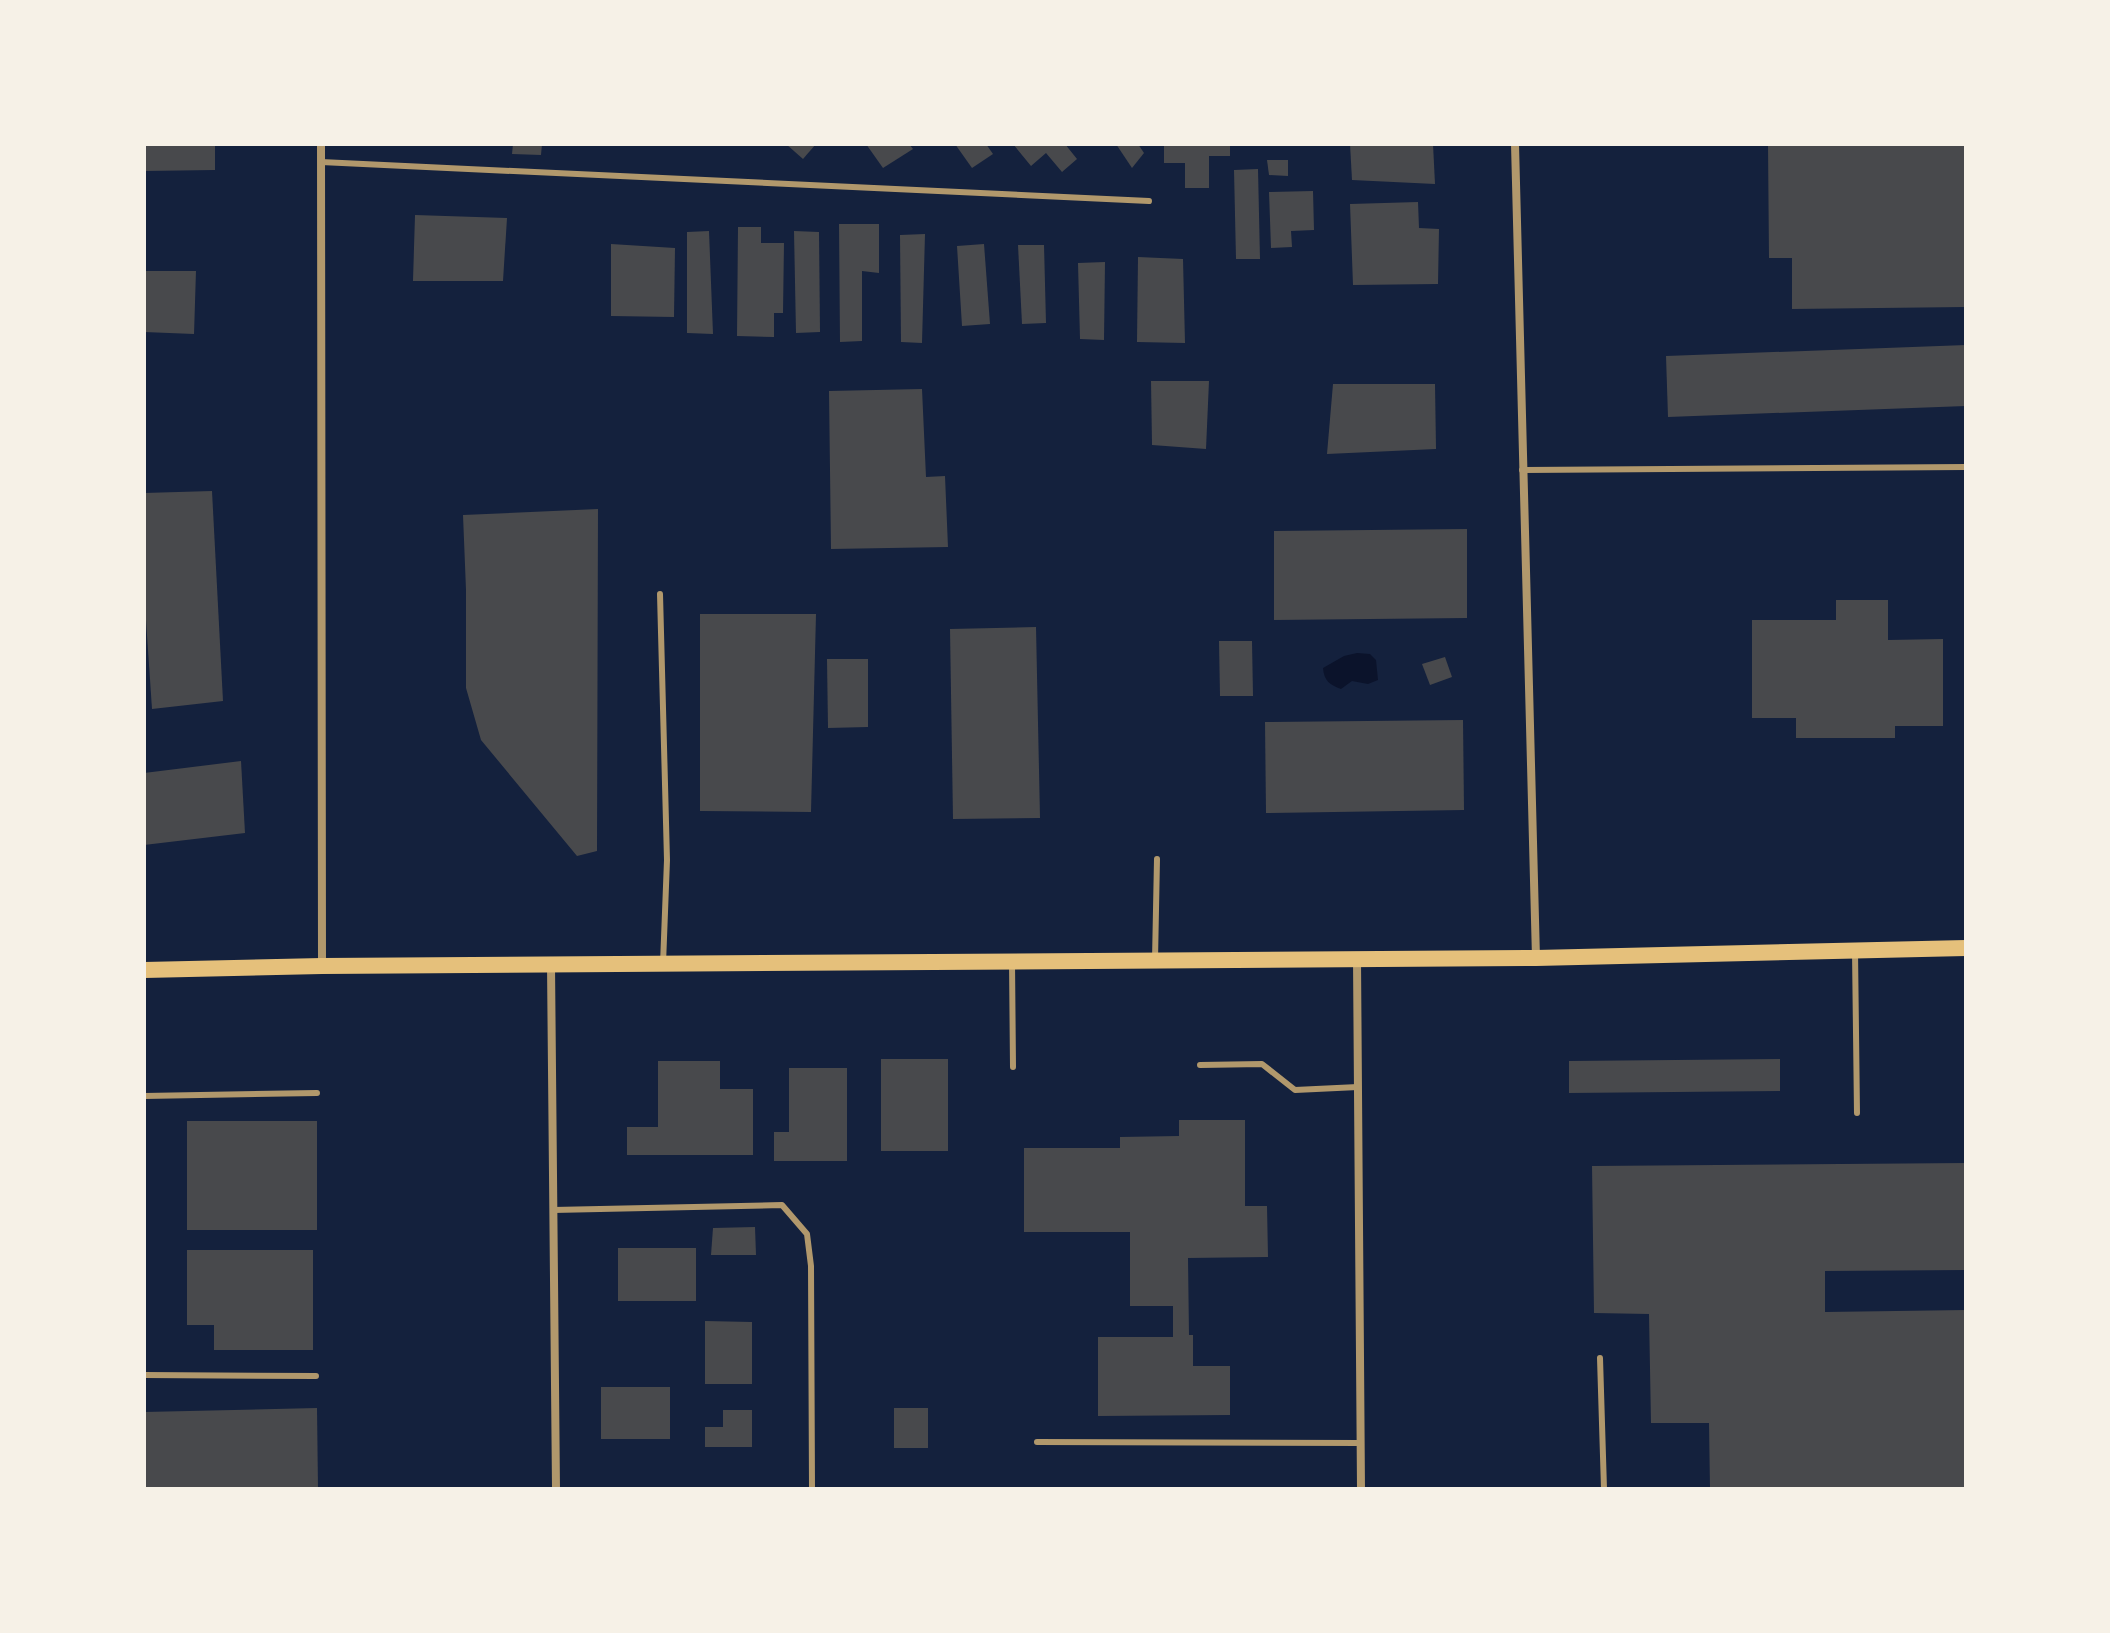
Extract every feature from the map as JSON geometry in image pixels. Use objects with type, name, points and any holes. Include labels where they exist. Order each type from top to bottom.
[{"type":"main road","points":[[144,970],[551,964],[1536,958],[1966,948]]},
{"type":"street","points":[[321,144],[322,966]]},
{"type":"street","points":[[1515,144],[1536,958]]},
{"type":"street","points":[[1357,959],[1361,1489]]},
{"type":"street","points":[[551,964],[556,1489]]},
{"type":"lane","points":[[321,162],[1149,201]]},
{"type":"lane","points":[[1522,470],[1966,467]]},
{"type":"lane","points":[[660,594],[667,860],[663,964]]},
{"type":"lane","points":[[1155,960],[1157,859]]},
{"type":"lane","points":[[1855,951],[1857,1113]]},
{"type":"lane","points":[[1012,962],[1013,1067]]},
{"type":"lane","points":[[1200,1065],[1262,1064],[1295,1090],[1358,1087]]},
{"type":"lane","points":[[144,1096],[317,1093]]},
{"type":"lane","points":[[553,1210],[782,1205],[807,1234],[811,1266],[812,1489]]},
{"type":"lane","points":[[1600,1358],[1604,1489]]},
{"type":"lane","points":[[144,1375],[316,1376]]},
{"type":"lane","points":[[1037,1442],[1361,1443]]},
{"type":"water","points":[[1370,654],[1376,660],[1378,680],[1368,684],[1352,681],[1341,689],[1328,682],[1323,668],[1344,656]]},
{"type":"building","points":[[144,144],[215,144],[215,170],[144,171]]},
{"type":"building","points":[[513,144],[542,144],[541,155],[512,154]]},
{"type":"building","points":[[786,144],[816,144],[803,159]]},
{"type":"building","points":[[866,144],[909,144],[913,149],[883,168]]},
{"type":"building","points":[[955,144],[986,144],[993,154],[972,168]]},
{"type":"building","points":[[1013,144],[1065,144],[1077,159],[1062,172],[1046,153],[1031,166]]},
{"type":"building","points":[[1116,144],[1138,144],[1144,153],[1132,168]]},
{"type":"building","points":[[1164,144],[1230,144],[1230,156],[1209,156],[1209,188],[1185,188],[1185,163],[1164,163]]},
{"type":"building","points":[[1350,144],[1433,144],[1435,184],[1352,180]]},
{"type":"building","points":[[1768,144],[1966,144],[1966,307],[1792,309],[1792,258],[1769,258]]},
{"type":"building","points":[[1267,160],[1288,160],[1288,176],[1269,175]]},
{"type":"building","points":[[1258,169],[1260,259],[1236,259],[1234,170]]},
{"type":"building","points":[[1313,191],[1314,230],[1291,231],[1292,247],[1271,248],[1269,192]]},
{"type":"building","points":[[1418,202],[1419,228],[1439,229],[1438,284],[1353,285],[1350,204]]},
{"type":"building","points":[[415,215],[507,218],[503,281],[413,281]]},
{"type":"building","points":[[839,224],[879,224],[879,273],[862,271],[862,341],[840,342]]},
{"type":"building","points":[[738,227],[761,227],[761,243],[784,243],[783,313],[774,313],[774,337],[737,336]]},
{"type":"building","points":[[709,231],[713,334],[687,333],[687,232]]},
{"type":"building","points":[[794,231],[819,232],[820,332],[796,333]]},
{"type":"building","points":[[925,234],[922,343],[901,342],[900,235]]},
{"type":"building","points":[[611,244],[675,248],[674,317],[611,316]]},
{"type":"building","points":[[984,244],[990,324],[962,326],[957,246]]},
{"type":"building","points":[[1018,245],[1044,245],[1046,323],[1022,324]]},
{"type":"building","points":[[1138,257],[1183,259],[1185,343],[1137,342]]},
{"type":"building","points":[[1105,262],[1104,340],[1080,339],[1078,263]]},
{"type":"building","points":[[144,271],[196,271],[194,334],[144,332]]},
{"type":"building","points":[[1966,345],[1966,406],[1668,417],[1666,356]]},
{"type":"building","points":[[1151,381],[1209,381],[1206,449],[1152,445]]},
{"type":"building","points":[[1333,384],[1435,384],[1436,449],[1327,454]]},
{"type":"building","points":[[922,389],[926,477],[945,476],[948,547],[831,549],[829,391]]},
{"type":"building","points":[[212,491],[223,701],[152,709],[144,591],[144,493]]},
{"type":"building","points":[[598,509],[597,851],[577,856],[481,740],[466,688],[463,515]]},
{"type":"building","points":[[1467,529],[1467,618],[1274,620],[1274,531]]},
{"type":"building","points":[[1836,600],[1888,600],[1888,640],[1943,639],[1943,726],[1895,726],[1895,738],[1796,738],[1796,718],[1752,718],[1752,620],[1836,620]]},
{"type":"building","points":[[700,614],[816,614],[811,812],[700,811]]},
{"type":"building","points":[[1036,627],[1040,818],[953,819],[950,629]]},
{"type":"building","points":[[1219,641],[1252,641],[1253,696],[1220,696]]},
{"type":"building","points":[[1445,657],[1452,677],[1430,685],[1422,664]]},
{"type":"building","points":[[827,659],[868,659],[868,727],[828,728]]},
{"type":"building","points":[[1463,720],[1464,810],[1266,813],[1265,722]]},
{"type":"building","points":[[241,761],[245,833],[144,845],[144,773]]},
{"type":"building","points":[[881,1059],[948,1059],[948,1151],[881,1151]]},
{"type":"building","points":[[1780,1059],[1780,1091],[1569,1093],[1569,1061]]},
{"type":"building","points":[[658,1061],[720,1061],[720,1089],[753,1089],[753,1155],[627,1155],[627,1127],[658,1127]]},
{"type":"building","points":[[789,1068],[847,1068],[847,1161],[774,1161],[774,1132],[789,1132]]},
{"type":"building","points":[[1179,1120],[1245,1120],[1245,1206],[1267,1206],[1268,1257],[1188,1258],[1189,1335],[1193,1335],[1193,1366],[1230,1366],[1230,1415],[1098,1416],[1098,1337],[1173,1337],[1173,1306],[1130,1306],[1130,1232],[1024,1232],[1024,1148],[1120,1148],[1120,1137],[1179,1136]]},
{"type":"building","points":[[187,1121],[317,1121],[317,1230],[187,1230]]},
{"type":"building","points":[[1966,1163],[1966,1270],[1825,1271],[1825,1312],[1966,1310],[1966,1489],[1710,1489],[1709,1423],[1651,1423],[1649,1314],[1594,1313],[1592,1166]]},
{"type":"building","points":[[755,1227],[756,1255],[711,1255],[713,1228]]},
{"type":"building","points":[[618,1248],[696,1248],[696,1301],[618,1301]]},
{"type":"building","points":[[187,1250],[313,1250],[313,1350],[214,1350],[214,1325],[187,1325]]},
{"type":"building","points":[[705,1321],[752,1322],[752,1384],[705,1384]]},
{"type":"building","points":[[601,1387],[670,1387],[670,1439],[601,1439]]},
{"type":"building","points":[[317,1408],[318,1489],[144,1489],[144,1412]]},
{"type":"building","points":[[894,1408],[928,1408],[928,1448],[894,1448]]},
{"type":"building","points":[[723,1410],[752,1410],[752,1447],[705,1447],[705,1427],[723,1427]]}]
